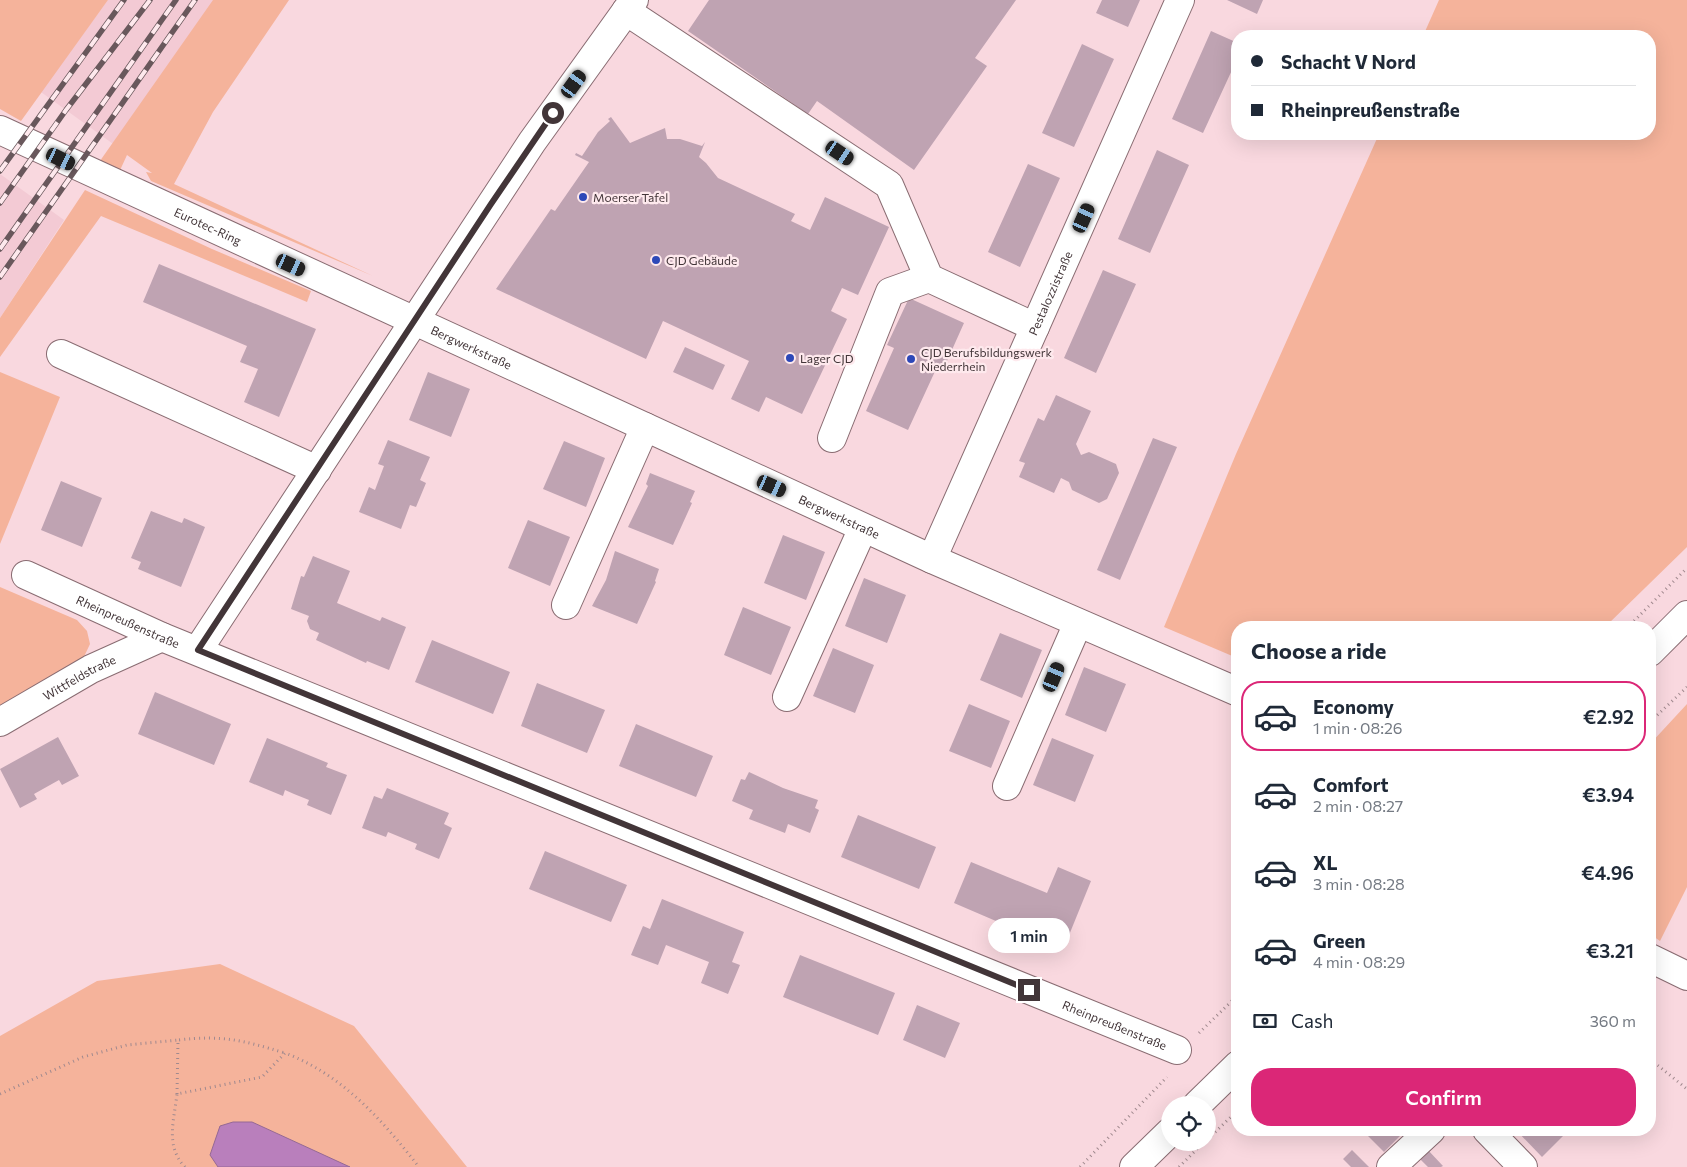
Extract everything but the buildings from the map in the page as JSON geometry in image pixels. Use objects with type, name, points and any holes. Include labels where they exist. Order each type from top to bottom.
[{"type":"street","name":"Pestalozzistraße","points":[[932,559],[1180,0]]},
{"type":"street","points":[[198,650],[532,142],[630,6],[888,185],[929,278],[1035,327]]},
{"type":"street","name":"Eurotec-Ring","points":[[0,130],[415,322]]},
{"type":"street","points":[[832,438],[890,292],[929,278]]},
{"type":"street","name":"Bergwerkstraße","points":[[415,322],[863,528],[1231,689]]},
{"type":"street","points":[[61,354],[317,470]]},
{"type":"street","points":[[566,605],[645,428]]},
{"type":"street","points":[[787,697],[863,528]]},
{"type":"street","name":"Rheinpreußenstraße","points":[[26,575],[162,637],[198,650],[1181,1054]]},
{"type":"street","points":[[1656,646],[1687,615]]},
{"type":"street","points":[[1007,786],[1078,623]]},
{"type":"street","name":"Wittfeldstraße","points":[[0,722],[91,669],[162,637]]},
{"type":"street","points":[[1656,961],[1687,976]]},
{"type":"street","points":[[1206,1096],[1231,1072]]},
{"type":"street","points":[[1391,1167],[1425,1136]]},
{"type":"street","points":[[1494,1136],[1524,1167]]},
{"type":"street","points":[[1134,1167],[1161,1141]]},
{"type":"path","points":[[1634,621],[1687,568]]},
{"type":"path","points":[[1656,716],[1687,687]]},
{"type":"path","points":[[1080,1167],[1161,1084],[1181,1054],[1204,1026],[1231,1001]]},
{"type":"path","points":[[0,1094],[83,1057],[127,1045],[206,1037],[238,1039],[305,1060],[334,1078],[386,1126],[419,1167]]},
{"type":"path","points":[[178,1040],[172,1142],[176,1157],[185,1167]]},
{"type":"path","points":[[176,1094],[262,1077],[285,1053]]},
{"type":"path","points":[[1656,1063],[1687,1089]]},
{"type":"path","points":[[1216,1131],[1231,1117]]},
{"type":"path","points":[[1179,1167],[1195,1151]]},
{"type":"shaded area","points":[[0,0],[108,0],[21,121],[0,109]]},
{"type":"shaded area","points":[[108,0],[215,0],[116,146],[41,92]]},
{"type":"shaded area","points":[[213,0],[289,0],[213,112],[174,184],[373,276],[151,181],[146,172],[152,173],[127,155],[116,179],[95,168]]},
{"type":"shaded area","points":[[1439,0],[1687,0],[1687,547],[1611,621],[1231,621],[1231,655],[1164,627],[1236,454],[1376,140],[1656,140],[1656,30],[1426,30]]},
{"type":"shaded area","points":[[0,174],[64,220],[0,318]]},
{"type":"shaded area","points":[[85,190],[212,249],[311,291],[307,302],[101,216],[0,357],[0,318]]},
{"type":"shaded area","points":[[0,372],[60,397],[0,544]]},
{"type":"shaded area","points":[[0,587],[77,620],[87,631],[90,644],[82,661],[0,707]]},
{"type":"shaded area","points":[[1687,704],[1687,887],[1660,941],[1656,938],[1656,738]]},
{"type":"shaded area","points":[[220,964],[354,1026],[467,1167],[0,1167],[0,1036],[97,981]]},
{"type":"shaded area","points":[[233,1122],[252,1122],[350,1167],[218,1167],[210,1155],[220,1126]]},
{"type":"railway","points":[[0,171],[124,0]]},
{"type":"railway","points":[[0,203],[66,110],[150,0]]},
{"type":"railway","points":[[0,249],[176,0]]},
{"type":"railway","points":[[0,277],[195,0]]},
{"type":"place","name":"Moerser Tafel","points":[[583,197]]},
{"type":"place","name":"CJD Gebäude","points":[[656,260]]},
{"type":"place","name":"Lager CJD","points":[[790,358]]},
{"type":"place","name":"CJD Berufsbildungswerk Niederrhein","points":[[911,359]]},
{"type":"route","points":[[553,113],[491,204],[198,650],[1029,990]]}]
